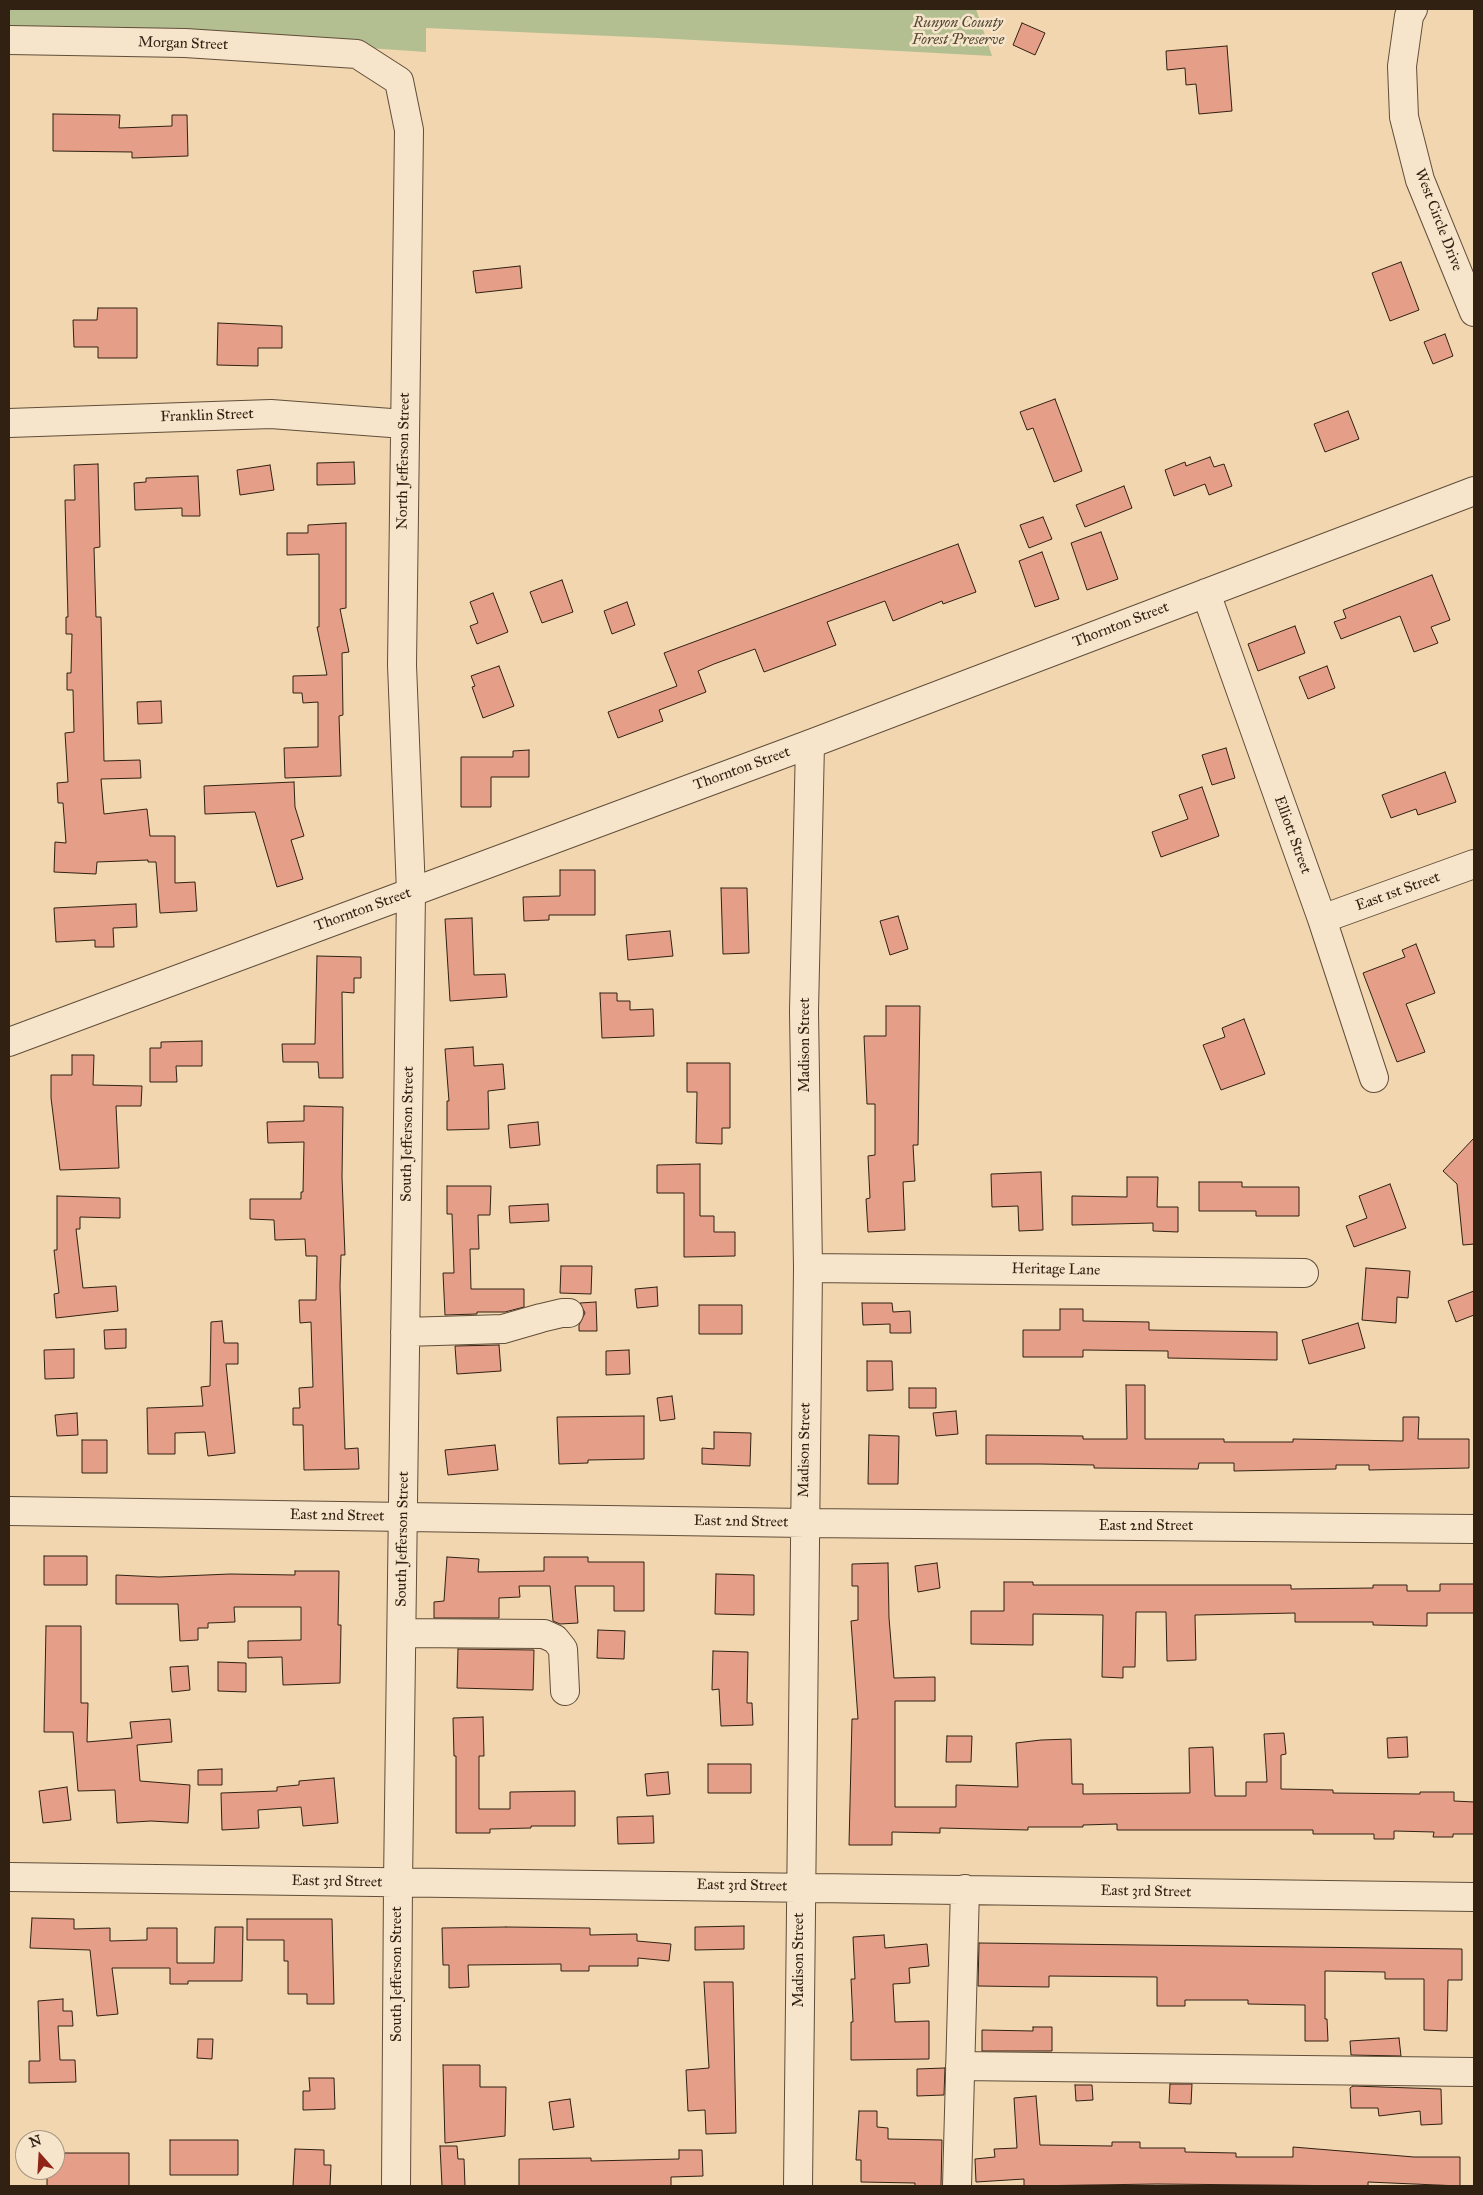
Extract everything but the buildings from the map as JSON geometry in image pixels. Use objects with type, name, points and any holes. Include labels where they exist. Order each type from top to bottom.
[{"type":"street","name":"West Circle Drive","points":[[1413,9],[1409,16],[1402,66],[1404,116],[1420,180],[1474,312]]},
{"type":"street","name":"Morgan Street","points":[[9,40],[185,43],[357,54]]},
{"type":"street","name":"North Jefferson Street","points":[[357,54],[399,81],[409,130],[402,665],[411,892]]},
{"type":"street","name":"Franklin Street","points":[[9,423],[271,414],[404,424]]},
{"type":"street","name":"Thornton Street","points":[[9,1042],[810,744],[1474,491]]},
{"type":"street","name":"Elliott Street","points":[[1206,593],[1322,918],[1374,1078]]},
{"type":"street","name":"Madison Street","points":[[798,2186],[808,1268],[804,1011],[810,744]]},
{"type":"street","name":"East 1st Street","points":[[1322,918],[1474,864]]},
{"type":"street","name":"South Jefferson Street","points":[[396,2186],[398,1883],[411,892]]},
{"type":"street","name":"Heritage Lane","points":[[808,1268],[1304,1273]]},
{"type":"street","points":[[405,1332],[503,1330],[541,1318],[562,1313],[569,1314]]},
{"type":"street","name":"East 2nd Street","points":[[9,1512],[804,1523],[1474,1528]]},
{"type":"street","points":[[402,1633],[544,1634],[555,1638],[563,1649],[565,1692]]},
{"type":"street","name":"East 3rd Street","points":[[9,1877],[1474,1897]]},
{"type":"street","points":[[957,2186],[965,1889]]},
{"type":"street","points":[[960,2066],[1474,2072]]},
{"type":"green space","name":"Runyon County Forest Preserve","points":[[9,9],[976,9],[992,56],[426,28],[426,52],[225,38],[9,35]]}]
